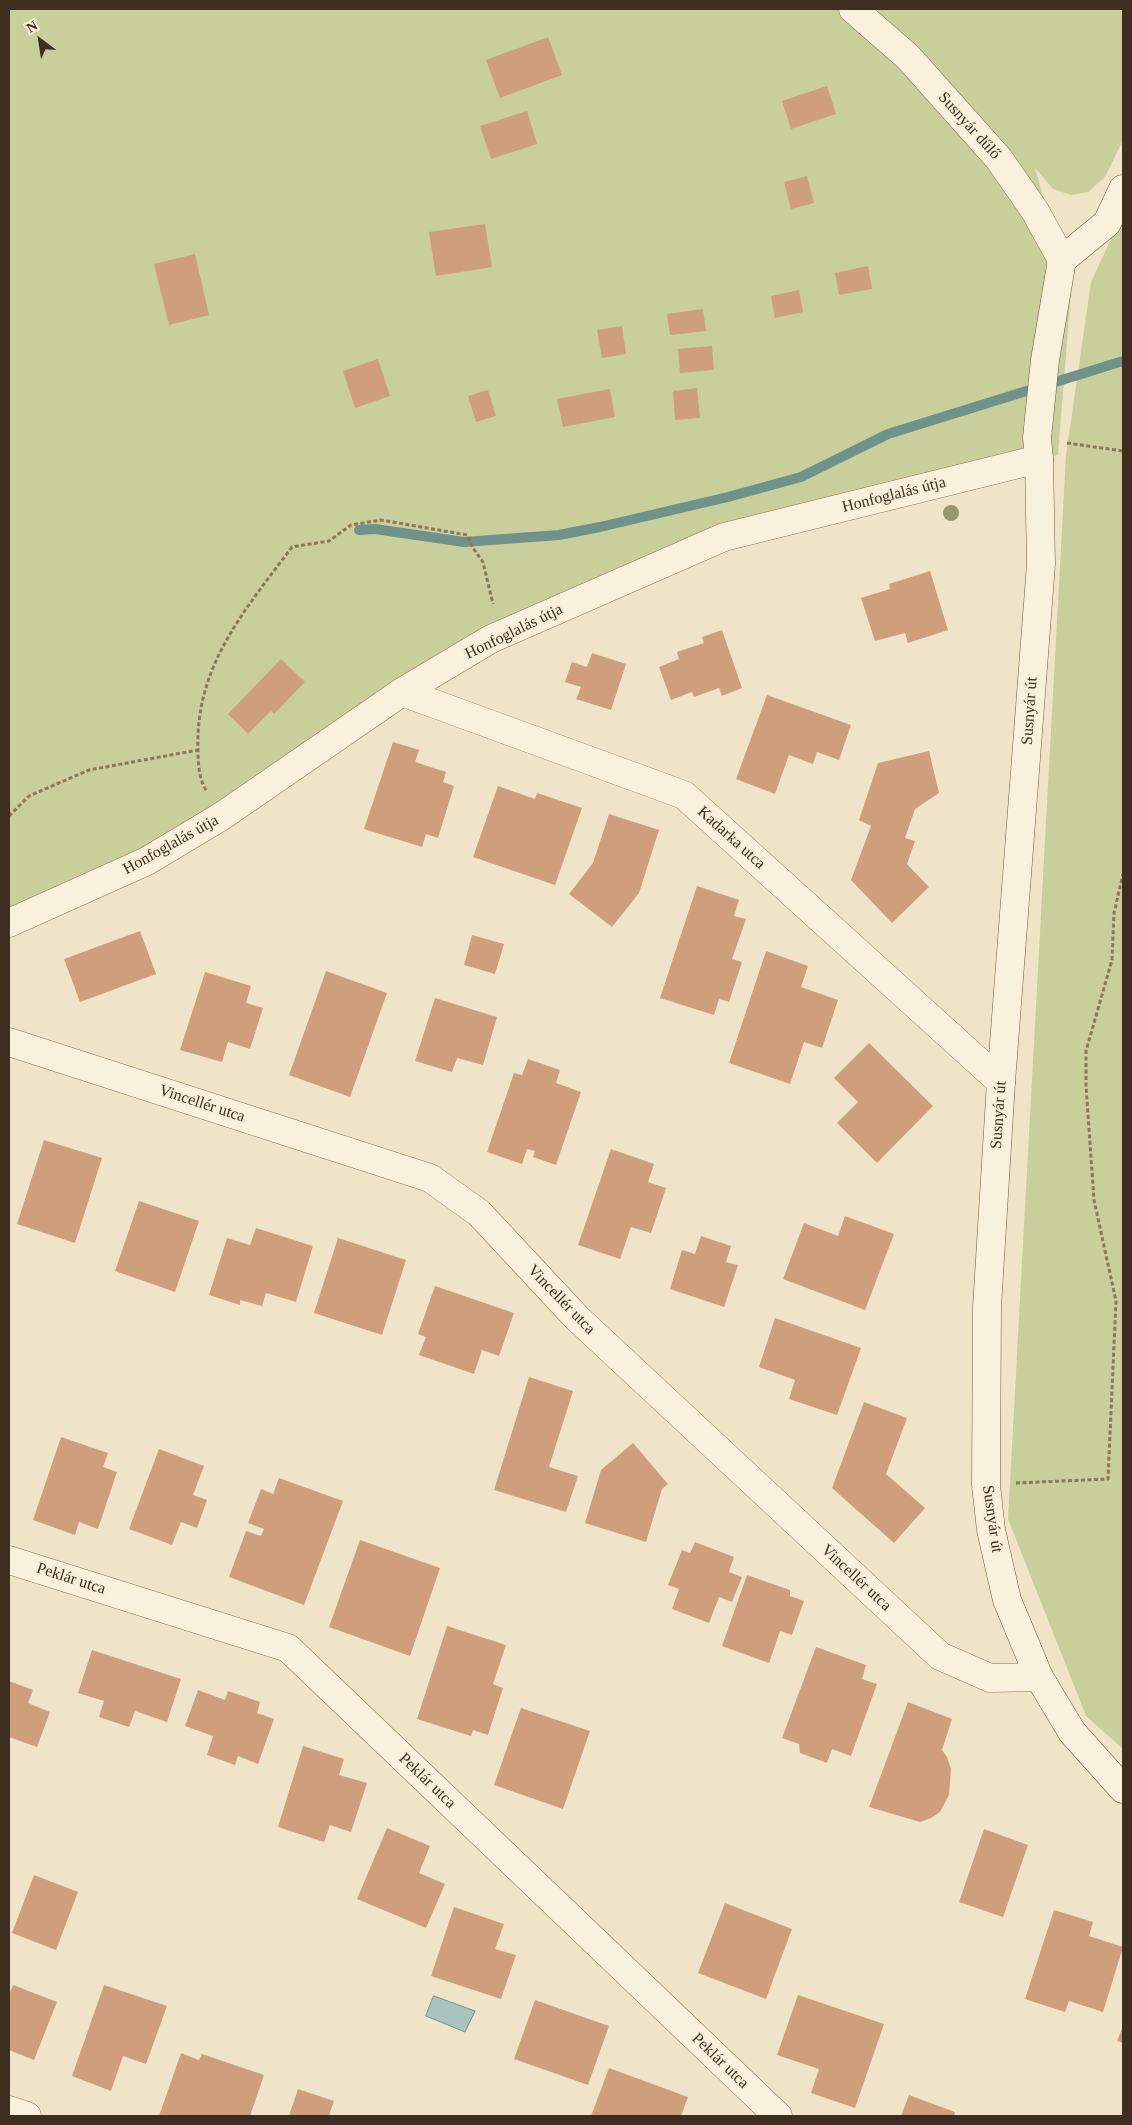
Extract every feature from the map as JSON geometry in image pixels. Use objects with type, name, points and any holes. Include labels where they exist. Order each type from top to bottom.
[{"type":"street","name":"Susnyár dűlő","points":[[853,9],[908,57],[999,159],[1035,211],[1062,260]]},
{"type":"street","points":[[1062,260],[1107,223],[1123,189]]},
{"type":"street","name":"Susnyár út","points":[[1062,260],[1045,360],[1040,405],[1038,449],[1041,564],[1001,1082],[987,1307],[986,1484],[991,1530],[1007,1600],[1039,1677],[1072,1732],[1123,1789]]},
{"type":"street","name":"Honfoglalás útja","points":[[9,923],[147,861],[222,816],[402,692],[491,639],[724,537],[1038,449]]},
{"type":"street","name":"Kadarka utca","points":[[402,692],[684,795],[1001,1082]]},
{"type":"street","name":"Vincellér utca","points":[[9,1042],[430,1178],[479,1214],[577,1318],[940,1656],[990,1678],[1039,1677]]},
{"type":"street","name":"Peklár utca","points":[[9,1560],[288,1648],[778,2116]]},
{"type":"street","points":[[9,2110],[27,2116]]},
{"type":"path","points":[[1038,449],[1123,451]]},
{"type":"path","points":[[222,816],[203,786],[198,763],[197,738],[201,701],[211,668],[236,621],[292,547],[329,541],[351,525],[381,520],[467,535],[472,548],[484,562],[496,617],[491,639]]},
{"type":"path","points":[[9,816],[29,796],[89,770],[198,750]]},
{"type":"path","points":[[986,1484],[1108,1479],[1116,1301],[1094,1200],[1086,1086],[1086,1051],[1112,960],[1114,913],[1123,874]]},
{"type":"green space","points":[[9,9],[1123,9],[1123,140],[1105,177],[1088,192],[1071,195],[1053,189],[1035,168],[1071,292],[1058,455],[724,537],[491,639],[222,816],[9,923]]},
{"type":"green space","points":[[1123,213],[1123,1749],[1086,1716],[1008,1519],[1066,455],[1091,282]]},
{"type":"water","points":[[434,1996],[475,2011],[465,2032],[426,2016]]},
{"type":"building","points":[[548,37],[562,75],[500,98],[486,60]]},
{"type":"building","points":[[827,86],[836,114],[791,129],[782,101]]},
{"type":"building","points":[[527,111],[537,144],[491,159],[480,126]]},
{"type":"building","points":[[807,176],[814,203],[791,209],[784,182]]},
{"type":"building","points":[[485,224],[492,267],[436,276],[429,232]]},
{"type":"building","points":[[195,254],[209,315],[169,325],[154,264]]},
{"type":"building","points":[[868,266],[872,289],[839,295],[835,273]]},
{"type":"building","points":[[799,290],[803,312],[775,318],[771,296]]},
{"type":"building","points":[[703,309],[706,331],[670,335],[667,314]]},
{"type":"building","points":[[622,326],[626,354],[602,358],[597,330]]},
{"type":"building","points":[[712,346],[714,370],[680,373],[678,349]]},
{"type":"building","points":[[378,359],[390,396],[355,408],[343,371]]},
{"type":"building","points":[[697,388],[700,418],[675,420],[673,391]]},
{"type":"building","points":[[610,389],[615,417],[563,427],[557,399]]},
{"type":"building","points":[[488,390],[496,416],[476,422],[468,396]]},
{"type":"building","points":[[930,571],[948,630],[908,643],[905,633],[875,641],[861,598],[890,589],[889,584]]},
{"type":"building","points":[[722,630],[742,688],[722,696],[719,688],[694,697],[692,692],[671,700],[659,667],[679,659],[677,652],[704,643],[702,637]]},
{"type":"building","points":[[592,653],[626,664],[611,710],[576,699],[581,687],[565,682],[572,662],[587,667]]},
{"type":"building","points":[[281,659],[305,682],[274,714],[271,711],[248,734],[228,714]]},
{"type":"building","points":[[767,695],[851,725],[839,760],[817,752],[813,764],[789,755],[775,794],[736,779]]},
{"type":"building","points":[[393,742],[419,750],[415,762],[446,772],[443,782],[454,786],[438,838],[426,834],[422,847],[364,829]]},
{"type":"building","points":[[929,751],[939,793],[915,809],[905,838],[915,841],[907,864],[929,887],[892,923],[851,880],[871,826],[859,820],[878,763]]},
{"type":"building","points":[[498,786],[535,799],[537,793],[582,808],[555,885],[473,857]]},
{"type":"building","points":[[609,814],[659,830],[639,893],[612,927],[569,894],[593,863]]},
{"type":"building","points":[[697,886],[739,900],[734,916],[746,919],[732,959],[742,962],[729,1002],[719,999],[714,1015],[660,998]]},
{"type":"building","points":[[140,931],[156,974],[80,1002],[64,959]]},
{"type":"building","points":[[472,935],[504,944],[495,974],[464,965]]},
{"type":"building","points":[[766,951],[808,966],[801,987],[838,1000],[822,1048],[804,1042],[790,1084],[729,1063]]},
{"type":"building","points":[[326,971],[387,993],[350,1097],[289,1075]]},
{"type":"building","points":[[205,972],[251,986],[246,1003],[263,1008],[250,1049],[228,1042],[222,1062],[180,1050]]},
{"type":"building","points":[[435,998],[497,1017],[483,1065],[457,1058],[452,1072],[415,1061]]},
{"type":"building","points":[[869,1043],[933,1106],[877,1163],[837,1123],[858,1102],[834,1078]]},
{"type":"building","points":[[528,1059],[560,1070],[556,1083],[581,1092],[556,1165],[533,1157],[535,1151],[527,1149],[522,1164],[487,1152],[514,1073],[522,1075]]},
{"type":"building","points":[[44,1140],[102,1158],[75,1243],[17,1224]]},
{"type":"building","points":[[611,1149],[654,1164],[648,1182],[666,1188],[651,1233],[631,1227],[620,1259],[578,1245]]},
{"type":"building","points":[[139,1201],[199,1221],[175,1292],[115,1271]]},
{"type":"building","points":[[845,1216],[894,1234],[865,1310],[783,1279],[804,1223],[838,1236]]},
{"type":"building","points":[[256,1228],[313,1246],[296,1302],[266,1293],[262,1306],[240,1300],[240,1305],[209,1295],[227,1238],[250,1245]]},
{"type":"building","points":[[701,1236],[731,1246],[726,1262],[738,1265],[724,1307],[670,1289],[682,1250],[695,1254]]},
{"type":"building","points":[[338,1238],[406,1260],[382,1335],[314,1313]]},
{"type":"building","points":[[435,1286],[514,1313],[499,1356],[482,1350],[474,1374],[419,1355],[426,1337],[418,1334]]},
{"type":"building","points":[[775,1318],[861,1348],[837,1415],[789,1399],[795,1380],[759,1367]]},
{"type":"building","points":[[529,1377],[573,1391],[549,1467],[578,1476],[566,1512],[494,1490]]},
{"type":"building","points":[[864,1402],[907,1418],[886,1474],[925,1508],[894,1543],[832,1488]]},
{"type":"building","points":[[61,1437],[108,1453],[103,1467],[117,1472],[98,1529],[79,1522],[75,1535],[33,1520]]},
{"type":"building","points":[[633,1443],[668,1484],[662,1489],[646,1542],[585,1523],[601,1470]]},
{"type":"building","points":[[159,1449],[204,1466],[193,1495],[207,1500],[197,1528],[181,1522],[172,1545],[129,1529]]},
{"type":"building","points":[[279,1478],[343,1501],[304,1605],[229,1577],[246,1531],[261,1536],[264,1529],[248,1523],[261,1489],[273,1494]]},
{"type":"building","points":[[360,1540],[440,1568],[410,1656],[329,1627]]},
{"type":"building","points":[[695,1542],[734,1557],[729,1572],[742,1577],[732,1602],[719,1597],[709,1623],[672,1609],[679,1589],[668,1585],[682,1550],[690,1553]]},
{"type":"building","points":[[747,1575],[790,1590],[790,1596],[804,1601],[792,1635],[780,1631],[769,1663],[722,1646]]},
{"type":"building","points":[[447,1626],[506,1645],[493,1684],[503,1688],[488,1735],[473,1730],[471,1736],[417,1719]]},
{"type":"building","points":[[816,1647],[866,1665],[862,1679],[877,1684],[851,1756],[832,1749],[827,1763],[800,1753],[799,1744],[782,1738]]},
{"type":"building","points":[[92,1650],[181,1679],[167,1722],[135,1711],[129,1727],[99,1717],[104,1701],[78,1693]]},
{"type":"building","points":[[9,1681],[33,1690],[28,1703],[50,1712],[37,1747],[9,1737]]},
{"type":"building","points":[[198,1690],[225,1700],[228,1691],[260,1702],[257,1713],[274,1719],[258,1764],[238,1756],[235,1765],[207,1755],[213,1736],[185,1726]]},
{"type":"building","points":[[908,1702],[952,1719],[942,1750],[947,1757],[951,1769],[949,1795],[940,1812],[920,1822],[869,1807]]},
{"type":"building","points":[[521,1708],[590,1731],[563,1809],[494,1785]]},
{"type":"building","points":[[303,1746],[344,1759],[339,1775],[367,1783],[351,1832],[330,1825],[324,1842],[278,1827]]},
{"type":"building","points":[[387,1828],[430,1846],[419,1873],[445,1884],[426,1928],[357,1899]]},
{"type":"building","points":[[984,1829],[1028,1845],[1003,1917],[959,1902]]},
{"type":"building","points":[[34,1875],[78,1892],[56,1950],[12,1933]]},
{"type":"building","points":[[725,1903],[792,1929],[766,1999],[698,1973]]},
{"type":"building","points":[[454,1907],[504,1924],[495,1949],[516,1955],[501,1999],[431,1976]]},
{"type":"building","points":[[1054,1910],[1093,1922],[1089,1936],[1123,1947],[1103,2012],[1069,2001],[1065,2012],[1025,1999]]},
{"type":"building","points":[[13,1985],[57,2002],[34,2060],[9,2050],[9,1995]]},
{"type":"building","points":[[104,1985],[167,2006],[146,2064],[123,2056],[111,2091],[72,2076]]},
{"type":"building","points":[[798,1995],[884,2024],[855,2108],[811,2093],[819,2069],[777,2055]]},
{"type":"building","points":[[535,2000],[609,2026],[588,2085],[514,2059]]},
{"type":"building","points":[[1123,2026],[1123,2043],[1117,2041]]},
{"type":"building","points":[[181,2053],[199,2060],[202,2054],[264,2075],[250,2116],[159,2116]]},
{"type":"building","points":[[609,2068],[688,2097],[681,2116],[591,2116]]},
{"type":"building","points":[[298,2089],[334,2101],[329,2116],[289,2116]]},
{"type":"building","points":[[909,2095],[955,2112],[954,2116],[901,2116]]},
{"type":"waterway","points":[[359,530],[375,529],[464,542],[559,535],[600,527],[728,497],[801,477],[888,434],[1123,361]]}]
